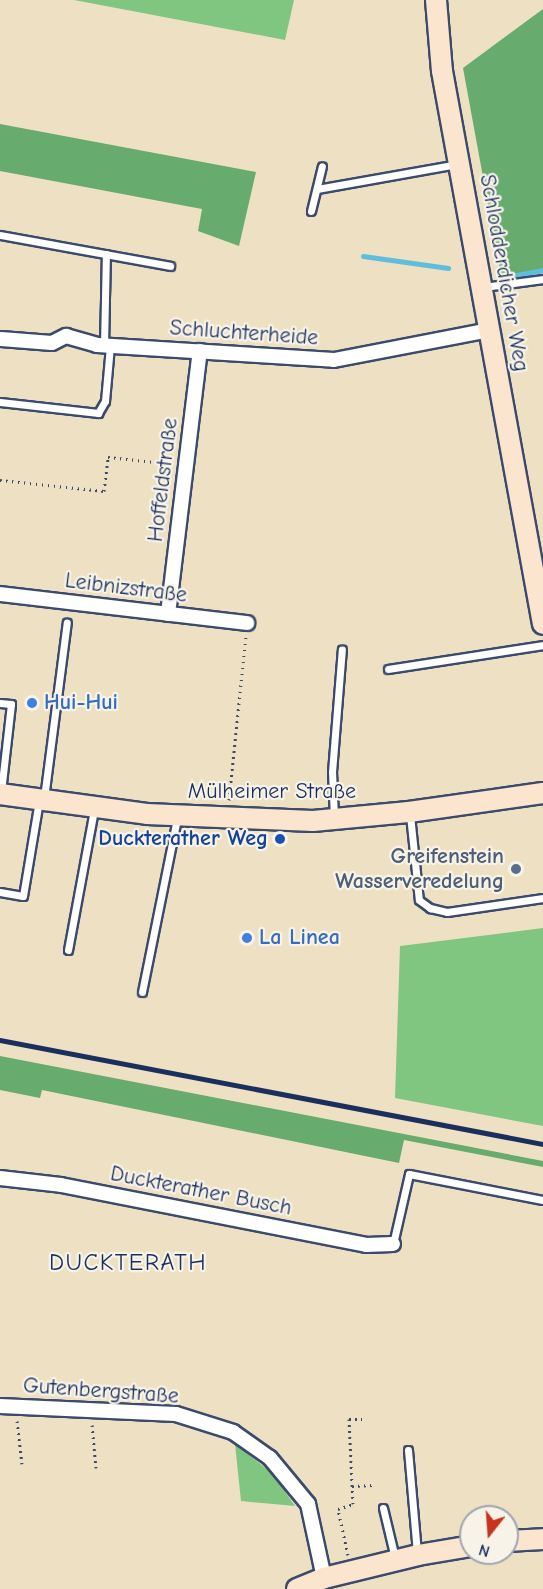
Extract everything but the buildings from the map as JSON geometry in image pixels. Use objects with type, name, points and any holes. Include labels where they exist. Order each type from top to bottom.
[{"type":"street","name":"Schlodderdicher Weg","points":[[436,0],[442,71],[539,577],[543,624]]},
{"type":"street","name":"Schluchterheide","points":[[0,342],[52,343],[66,336],[107,346],[334,360],[490,330]]},
{"type":"street","name":"Hoffeldstraße","points":[[168,614],[200,351]]},
{"type":"street","name":"Leibnizstraße","points":[[0,594],[247,623]]},
{"type":"street","name":"Mülheimer Straße","points":[[1,794],[178,816],[334,820],[543,794]]},
{"type":"street","name":"Duckterather Busch","points":[[0,1178],[61,1185],[366,1245],[393,1244]]},
{"type":"street","name":"Gutenbergstraße","points":[[0,1406],[176,1414],[233,1432],[261,1452],[308,1504],[324,1578]]},
{"type":"street","points":[[519,1540],[543,1539]]},
{"type":"street","points":[[297,1589],[324,1578],[459,1547]]},
{"type":"lane","points":[[317,189],[460,164]]},
{"type":"lane","points":[[311,211],[322,166]]},
{"type":"lane","points":[[0,235],[170,266]]},
{"type":"lane","points":[[0,402],[98,413],[105,401],[106,254]]},
{"type":"lane","points":[[483,287],[543,279]]},
{"type":"lane","points":[[0,892],[23,896],[42,800],[67,622]]},
{"type":"lane","points":[[388,669],[543,645]]},
{"type":"lane","points":[[334,820],[332,772],[342,650]]},
{"type":"lane","points":[[0,703],[11,704],[1,794]]},
{"type":"lane","points":[[68,950],[95,807]]},
{"type":"lane","points":[[409,812],[419,900],[430,908],[447,912],[543,898]]},
{"type":"lane","points":[[142,992],[178,816]]},
{"type":"lane","points":[[393,1244],[409,1174],[543,1200]]},
{"type":"lane","points":[[408,1449],[417,1556]]},
{"type":"lane","points":[[383,1508],[396,1561]]},
{"type":"path","points":[[0,480],[104,491],[108,457],[186,464]]},
{"type":"path","points":[[227,819],[247,623]]},
{"type":"path","points":[[15,1407],[22,1464]]},
{"type":"path","points":[[90,1410],[96,1468]]},
{"type":"path","points":[[351,1572],[338,1509],[353,1504],[349,1419],[366,1419]]},
{"type":"path","points":[[352,1486],[373,1485]]},
{"type":"green space","points":[[74,0],[294,0],[285,40]]},
{"type":"green space","points":[[543,9],[543,273],[501,275],[463,68]]},
{"type":"green space","points":[[0,124],[256,172],[239,246],[198,231],[202,209],[0,171]]},
{"type":"green space","points":[[543,928],[543,1126],[395,1098],[400,946]]},
{"type":"green space","points":[[0,1056],[543,1161],[543,1167],[404,1140],[399,1163],[42,1090],[40,1098],[0,1090]]},
{"type":"green space","points":[[235,1444],[272,1473],[295,1506],[241,1501]]},
{"type":"waterway","points":[[363,256],[448,268]]},
{"type":"waterway","points":[[507,277],[543,270]]},
{"type":"railway","points":[[0,1040],[543,1144]]},
{"type":"place","name":"Hui-Hui","points":[[32,703]]},
{"type":"place","name":"Duckterather Weg","points":[[280,839]]},
{"type":"place","name":"Greifenstein Wasserveredelung","points":[[516,869]]},
{"type":"place","name":"La Linea","points":[[247,938]]},
{"type":"district","name":"DUCKTERATH","points":[[128,1263]]}]
